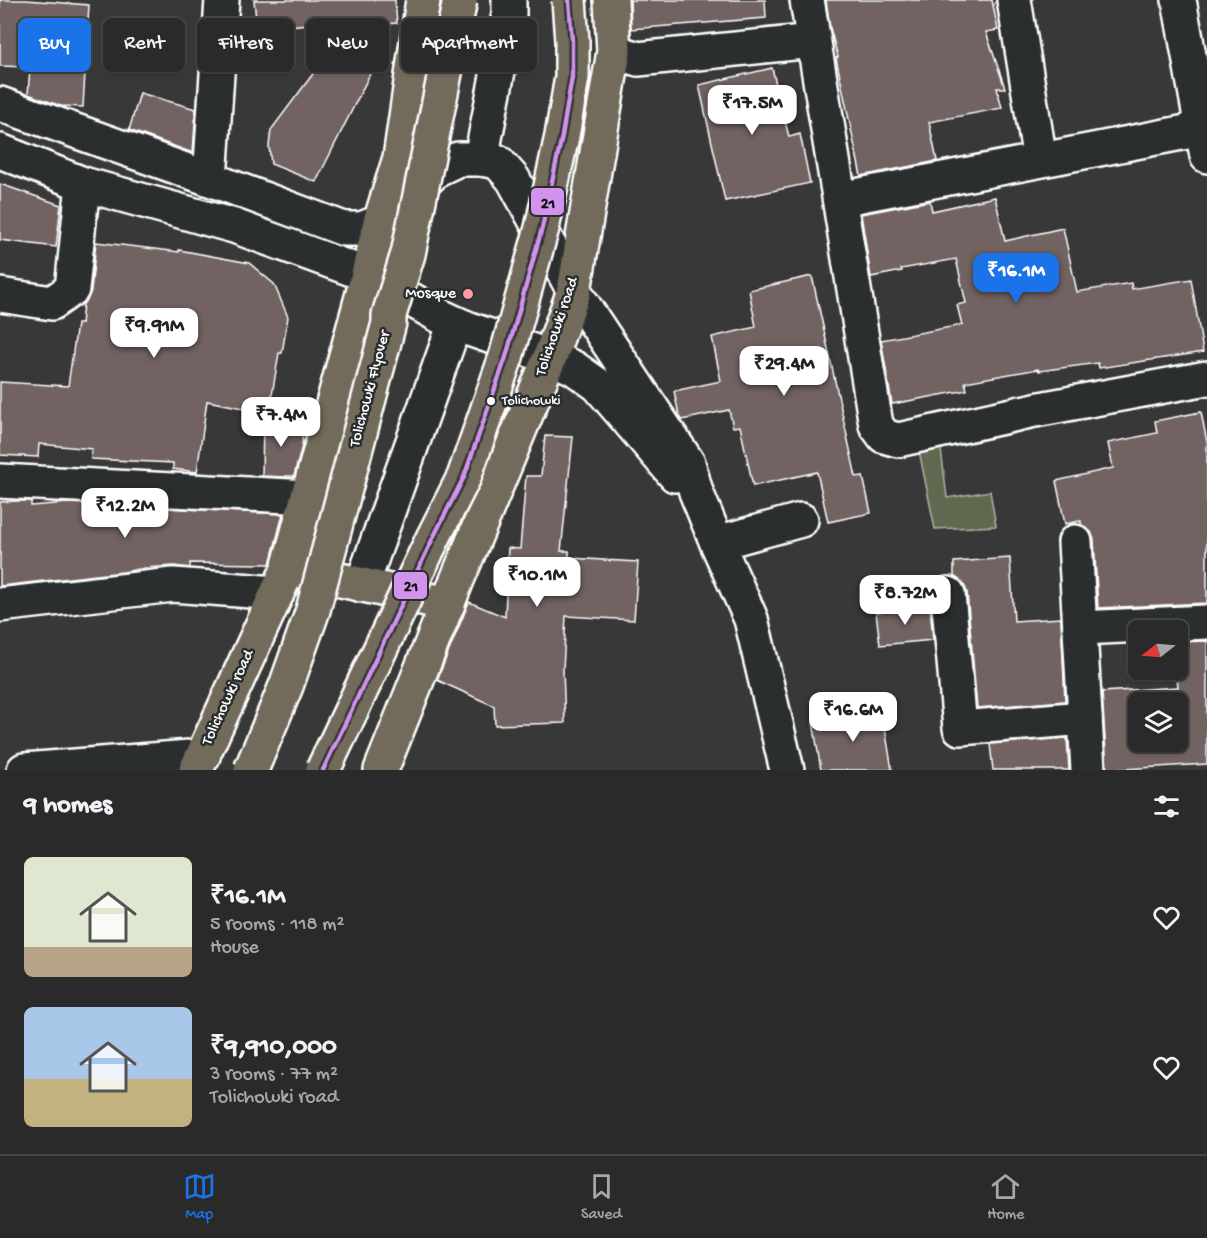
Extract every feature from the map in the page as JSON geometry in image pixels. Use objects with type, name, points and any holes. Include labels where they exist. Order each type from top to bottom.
[{"type":"main road","name":"Tolichowki road","points":[[199,763],[283,581],[308,496],[368,275],[380,222],[400,158],[423,0]]},
{"type":"main road","name":"Tolichowki Flyover","points":[[251,770],[286,686],[313,610],[389,323],[389,315],[408,254],[460,0]]},
{"type":"main road","points":[[323,770],[464,477],[506,357],[542,228],[562,136],[572,77],[569,0]]},
{"type":"main road","name":"Tolichowki road","points":[[381,770],[550,357],[574,291],[614,51],[611,0]]},
{"type":"main road","points":[[283,581],[362,585],[448,604]]},
{"type":"street","points":[[210,178],[222,0]]},
{"type":"street","points":[[482,159],[509,0]]},
{"type":"street","points":[[807,0],[876,425],[884,436],[898,440],[1035,410],[1207,378]]},
{"type":"street","points":[[1014,0],[1040,160]]},
{"type":"street","points":[[840,199],[1040,160],[1205,143],[1179,0]]},
{"type":"street","points":[[614,51],[638,60],[813,41]]},
{"type":"street","points":[[0,104],[210,178],[345,229],[361,229],[380,222],[401,205],[437,169],[458,159],[498,162],[513,179],[574,291],[688,463],[696,492],[751,619],[787,770]]},
{"type":"street","points":[[0,151],[82,184],[234,226],[368,275],[438,315],[574,368],[598,385],[675,475],[696,492]]},
{"type":"street","points":[[0,295],[52,303],[72,289],[82,184]]},
{"type":"street","points":[[362,585],[456,323]]},
{"type":"street","points":[[0,481],[308,496]]},
{"type":"street","points":[[717,543],[801,520]]},
{"type":"street","points":[[1075,542],[1088,770]]},
{"type":"street","points":[[0,605],[173,585],[283,581]]},
{"type":"street","points":[[948,594],[960,728],[1085,718]]},
{"type":"street","points":[[1080,628],[1207,622]]},
{"type":"street","points":[[24,770],[199,763]]},
{"type":"green space","points":[[917,441],[940,441],[947,498],[990,491],[996,526],[935,529]]},
{"type":"building","points":[[0,0],[89,5],[88,18],[18,18],[18,67],[0,66]]},
{"type":"building","points":[[254,0],[395,0],[397,23],[389,24],[389,18],[306,18],[306,24],[294,26],[294,18],[256,18]]},
{"type":"building","points":[[630,0],[765,0],[766,18],[631,29]]},
{"type":"building","points":[[826,0],[992,0],[998,30],[986,32],[1005,88],[997,88],[1002,108],[929,122],[937,161],[861,176]]},
{"type":"building","points":[[772,68],[789,137],[800,134],[810,183],[725,201],[699,85]]},
{"type":"building","points":[[30,72],[85,72],[83,107],[61,106],[28,94]]},
{"type":"building","points":[[314,72],[371,72],[316,182],[271,164],[269,146],[271,130]]},
{"type":"building","points":[[140,93],[196,109],[193,153],[129,130]]},
{"type":"building","points":[[0,184],[61,205],[56,247],[0,240]]},
{"type":"building","points":[[995,197],[1005,241],[1063,228],[1077,292],[1131,283],[1132,289],[1191,279],[1203,352],[1099,368],[1098,363],[1039,371],[1038,369],[965,382],[967,390],[892,404],[881,340],[962,325],[957,305],[966,303],[956,259],[871,277],[861,214],[930,201],[932,211]]},
{"type":"building","points":[[96,242],[179,252],[179,250],[249,263],[274,284],[288,317],[282,353],[279,353],[269,413],[207,401],[197,472],[173,469],[173,463],[91,459],[92,449],[39,444],[38,457],[0,455],[0,382],[68,386],[77,324],[81,324],[83,304],[91,291]]},
{"type":"building","points":[[812,276],[856,477],[863,476],[871,513],[828,522],[817,472],[753,486],[740,426],[733,427],[729,410],[682,420],[674,391],[721,381],[712,337],[756,327],[749,290]]},
{"type":"building","points":[[1201,412],[1207,442],[1207,603],[1098,608],[1094,540],[1091,532],[1081,525],[1081,521],[1065,524],[1056,481],[1113,468],[1108,443],[1157,433],[1155,421]]},
{"type":"building","points":[[263,421],[303,423],[302,446],[294,476],[262,476]]},
{"type":"building","points":[[545,436],[573,437],[561,551],[569,551],[569,558],[638,562],[634,620],[566,616],[563,670],[565,723],[495,725],[494,706],[437,680],[469,602],[505,617],[508,548],[520,549],[526,476],[541,476]]},
{"type":"building","points":[[31,501],[31,506],[68,503],[283,514],[270,564],[190,563],[190,568],[174,566],[145,568],[0,586],[0,502]]},
{"type":"building","points":[[1010,558],[1014,621],[1061,618],[1065,701],[977,708],[967,592],[963,583],[954,577],[954,562]]},
{"type":"building","points":[[930,607],[933,640],[880,645],[876,612]]},
{"type":"building","points":[[1207,641],[1207,764],[1107,770],[1102,692],[1178,687],[1177,680],[1188,680],[1188,642]]},
{"type":"building","points":[[882,710],[892,770],[821,770],[813,722]]},
{"type":"building","points":[[1067,738],[1069,770],[993,770],[990,744]]},
{"type":"transit line","name":"21","points":[[323,770],[464,477],[506,357],[542,228],[562,136],[572,77],[569,0]]},
{"type":"place","name":"Mosque","points":[[468,294]]},
{"type":"place","name":"Tolichowki","points":[[491,401]]}]
